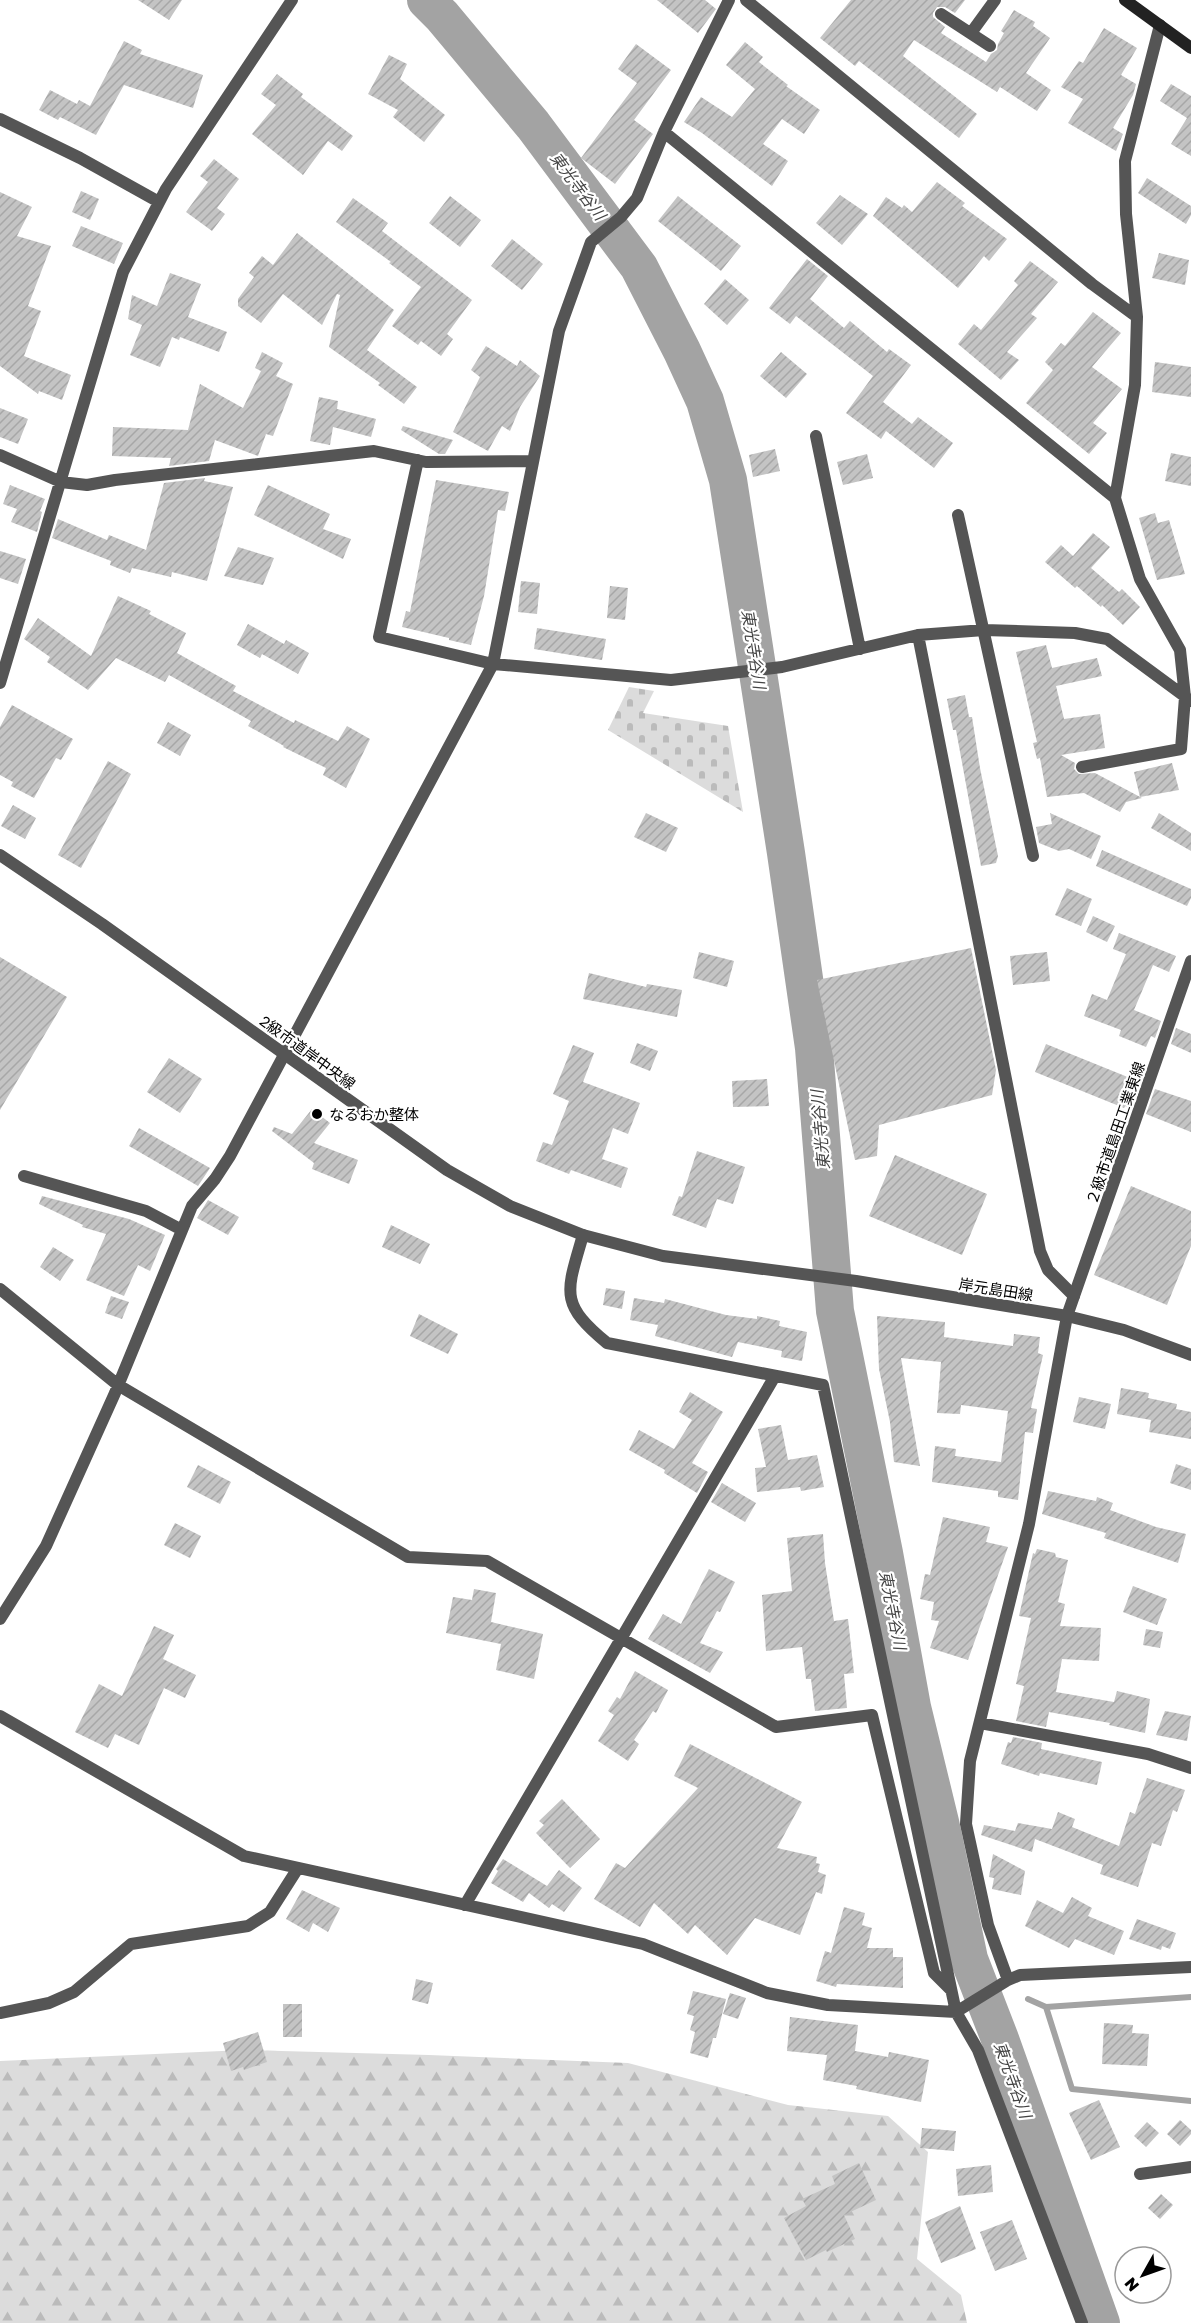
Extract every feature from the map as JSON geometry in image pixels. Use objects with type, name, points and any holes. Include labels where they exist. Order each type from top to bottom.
[{"type":"main road","points":[[1125,0],[1191,48]]},
{"type":"street","points":[[0,683],[123,273],[159,202],[292,0]]},
{"type":"street","points":[[0,1619],[46,1545],[118,1385],[192,1206],[215,1179],[230,1156],[493,664],[559,331],[591,242],[621,217],[637,198],[664,132],[729,0]]},
{"type":"street","points":[[746,0],[1092,284],[1137,317]]},
{"type":"street","points":[[971,33],[995,0]]},
{"type":"street","points":[[941,14],[990,46]]},
{"type":"street","points":[[1082,767],[1181,749],[1188,699],[1180,650],[1140,579],[1115,498],[1135,385],[1137,317],[1126,214],[1125,161],[1160,25]]},
{"type":"street","points":[[0,119],[80,158],[159,202]]},
{"type":"street","points":[[664,132],[1115,498]]},
{"type":"street","points":[[816,435],[860,649]]},
{"type":"street","points":[[0,454],[61,482],[87,485],[374,451],[418,460],[533,461]]},
{"type":"street","points":[[418,460],[380,637],[493,664],[671,680],[782,667],[918,635],[984,630],[1075,633],[1107,639],[1188,699]]},
{"type":"street","points":[[958,515],[1034,856]]},
{"type":"street","points":[[918,635],[1040,1251],[1048,1270],[1074,1296]]},
{"type":"street","name":"2級市道岸中央線","points":[[0,855],[94,918],[447,1170],[510,1206],[583,1235],[663,1256],[792,1274]]},
{"type":"street","name":"２級市道島田工業東線","points":[[1008,1980],[988,1925],[966,1824],[970,1761],[1029,1524],[1067,1316],[1191,961]]},
{"type":"street","points":[[24,1176],[146,1211],[182,1230]]},
{"type":"street","points":[[583,1235],[569,1283],[572,1305],[586,1326],[607,1343],[823,1385],[956,2012],[978,2050],[1082,2323]]},
{"type":"street","name":"岸元島田線","points":[[792,1274],[856,1281],[1067,1316],[1124,1330],[1191,1354]]},
{"type":"street","points":[[0,1289],[118,1385],[408,1557],[487,1561],[776,1727],[872,1714],[934,1973],[952,1991]]},
{"type":"street","points":[[465,1905],[775,1376]]},
{"type":"street","points":[[0,1716],[244,1856],[643,1944],[767,1993],[828,2005],[956,2012],[1020,1975],[1191,1967]]},
{"type":"street","points":[[980,1723],[1148,1754],[1191,1768]]},
{"type":"street","points":[[0,2013],[49,2003],[74,1992],[131,1944],[248,1926],[270,1912],[298,1868]]},
{"type":"street","points":[[1140,2174],[1191,2167]]},
{"type":"green space","points":[[629,687],[654,691],[643,713],[728,726],[743,812],[608,730]]},
{"type":"green space","points":[[244,2050],[628,2063],[788,2105],[888,2116],[928,2152],[917,2259],[961,2295],[967,2323],[0,2323],[0,2061]]},
{"type":"building","points":[[138,0],[182,0],[169,20]]},
{"type":"building","points":[[657,0],[705,0],[716,9],[698,33]]},
{"type":"building","points":[[851,0],[965,0],[955,13],[945,7],[937,7],[933,17],[945,27],[941,33],[986,62],[997,50],[1004,33],[1001,31],[1014,10],[1035,22],[1033,26],[1050,38],[1026,73],[1051,90],[1037,111],[1000,87],[997,92],[914,40],[903,56],[977,114],[959,138],[859,61],[855,66],[820,38]]},
{"type":"building","points":[[1104,28],[1137,48],[1121,75],[1136,84],[1133,95],[1113,128],[1123,134],[1116,151],[1068,123],[1083,99],[1061,87],[1079,61],[1083,63]]},
{"type":"building","points":[[124,41],[142,50],[140,54],[203,75],[193,108],[124,85],[96,135],[60,117],[58,120],[39,110],[50,90],[77,104],[79,100],[90,106]]},
{"type":"building","points":[[745,42],[763,57],[759,62],[788,85],[786,86],[820,110],[804,134],[782,119],[763,144],[788,161],[772,186],[684,122],[701,97],[732,117],[755,89],[726,65]]},
{"type":"building","points":[[636,44],[671,70],[634,120],[653,134],[615,184],[581,158],[637,83],[618,69]]},
{"type":"building","points":[[389,55],[407,64],[400,79],[445,115],[424,142],[393,117],[398,110],[368,94]]},
{"type":"building","points":[[277,74],[303,94],[301,97],[353,136],[342,151],[328,141],[303,175],[252,134],[276,105],[261,94]]},
{"type":"building","points":[[1171,84],[1191,96],[1191,156],[1171,144],[1187,118],[1160,101]]},
{"type":"building","points":[[214,159],[239,179],[217,208],[225,214],[212,231],[186,212],[208,182],[200,176]]},
{"type":"building","points":[[1147,178],[1191,206],[1191,215],[1186,224],[1138,193]]},
{"type":"building","points":[[937,182],[965,203],[962,206],[1007,239],[989,261],[984,256],[958,288],[873,216],[886,197],[902,208],[904,205],[912,212]]},
{"type":"building","points":[[81,191],[99,199],[90,220],[72,212]]},
{"type":"building","points":[[0,192],[32,207],[17,236],[51,246],[28,306],[41,311],[24,356],[71,375],[62,400],[39,391],[38,394],[0,366]]},
{"type":"building","points":[[840,195],[868,214],[842,245],[816,223]]},
{"type":"building","points":[[450,196],[481,220],[460,247],[429,223]]},
{"type":"building","points":[[678,196],[741,246],[721,271],[658,221]]},
{"type":"building","points":[[353,198],[388,223],[382,231],[472,300],[447,334],[453,339],[441,356],[421,341],[418,345],[392,326],[421,287],[336,222]]},
{"type":"building","points":[[81,226],[123,243],[114,264],[72,246]]},
{"type":"building","points":[[297,233],[394,310],[367,350],[417,387],[404,404],[378,385],[380,383],[329,347],[340,295],[337,294],[322,325],[283,294],[261,323],[238,306],[238,299],[254,277],[249,273],[262,256],[273,265]]},
{"type":"building","points":[[512,239],[543,264],[522,290],[491,266]]},
{"type":"building","points":[[1159,253],[1189,260],[1185,285],[1152,278]]},
{"type":"building","points":[[807,259],[828,276],[810,299],[844,328],[850,321],[887,352],[889,349],[911,365],[883,402],[912,424],[918,417],[953,443],[934,468],[886,431],[881,439],[846,413],[873,376],[796,316],[790,324],[769,308]]},
{"type":"building","points":[[1030,261],[1058,282],[1031,314],[1037,318],[1007,352],[1019,360],[1001,380],[958,344],[974,324],[981,330],[1018,285],[1014,281]]},
{"type":"building","points":[[170,273],[201,284],[188,317],[227,332],[219,352],[180,337],[179,340],[172,337],[160,367],[130,355],[142,325],[128,319],[132,295],[157,306]]},
{"type":"building","points":[[725,279],[749,300],[727,325],[704,304]]},
{"type":"building","points":[[1093,312],[1121,333],[1092,367],[1122,389],[1093,423],[1107,433],[1089,454],[1026,403],[1053,370],[1045,362],[1061,343],[1065,346]]},
{"type":"building","points":[[486,346],[517,366],[520,360],[540,376],[520,407],[510,431],[502,426],[488,451],[453,432],[480,377],[471,370]]},
{"type":"building","points":[[262,352],[283,363],[276,376],[293,384],[273,436],[266,434],[258,456],[215,440],[209,461],[169,466],[171,458],[112,456],[113,427],[188,430],[200,384],[243,408],[261,371],[255,368]]},
{"type":"building","points":[[781,352],[807,374],[786,398],[760,376]]},
{"type":"building","points":[[1155,362],[1191,367],[1191,397],[1152,392]]},
{"type":"building","points":[[319,397],[338,401],[337,409],[376,419],[371,437],[333,427],[330,445],[310,441]]},
{"type":"building","points":[[0,408],[28,419],[18,444],[0,437]]},
{"type":"building","points":[[403,426],[453,440],[445,454],[439,454],[401,430]]},
{"type":"building","points":[[775,449],[780,471],[753,477],[749,455]]},
{"type":"building","points":[[1171,453],[1191,457],[1191,486],[1165,481]]},
{"type":"building","points":[[867,454],[873,478],[843,485],[837,462]]},
{"type":"building","points":[[205,478],[204,481],[233,487],[207,581],[172,572],[171,577],[132,568],[130,573],[110,565],[111,561],[52,538],[58,519],[107,540],[109,535],[146,550],[164,483]]},
{"type":"building","points":[[436,480],[509,492],[505,511],[498,510],[484,596],[471,645],[402,627],[406,611],[410,612]]},
{"type":"building","points":[[10,485],[45,499],[40,511],[42,512],[37,532],[11,522],[17,509],[3,504]]},
{"type":"building","points":[[268,485],[330,514],[323,529],[351,539],[343,559],[254,515]]},
{"type":"building","points":[[1155,513],[1158,523],[1169,520],[1185,574],[1157,580],[1139,518]]},
{"type":"building","points":[[1093,533],[1110,547],[1091,568],[1119,592],[1122,589],[1140,607],[1123,625],[1102,605],[1101,607],[1077,586],[1075,588],[1045,562],[1061,545],[1073,556]]},
{"type":"building","points":[[238,547],[274,558],[263,585],[224,576]]},
{"type":"building","points":[[0,551],[26,559],[18,584],[0,578]]},
{"type":"building","points":[[521,581],[540,583],[537,614],[518,612]]},
{"type":"building","points":[[610,586],[628,588],[625,620],[607,618]]},
{"type":"building","points":[[118,596],[151,611],[149,614],[186,633],[177,653],[236,686],[233,691],[294,723],[295,720],[338,741],[347,726],[370,739],[346,788],[323,775],[326,768],[283,747],[248,726],[251,721],[169,675],[165,682],[116,658],[88,690],[47,662],[50,657],[24,639],[38,618],[91,656]]},
{"type":"building","points":[[248,624],[284,644],[286,640],[309,653],[298,674],[262,654],[260,658],[237,645]]},
{"type":"building","points":[[537,628],[606,639],[602,660],[534,649]]},
{"type":"building","points":[[1046,645],[1052,668],[1097,658],[1102,676],[1056,686],[1064,719],[1100,714],[1105,748],[1061,755],[1075,763],[1074,769],[1079,774],[1095,773],[1142,798],[1126,802],[1120,812],[1084,793],[1047,797],[1040,758],[1037,759],[1033,743],[1037,742],[1016,652]]},
{"type":"building","points":[[965,695],[969,717],[972,717],[998,856],[996,863],[981,866],[956,730],[953,730],[947,699]]},
{"type":"building","points":[[12,705],[73,739],[61,760],[56,758],[34,798],[11,786],[13,782],[0,775],[0,727]]},
{"type":"building","points":[[168,722],[191,735],[180,756],[157,743]]},
{"type":"building","points":[[108,761],[131,774],[81,868],[58,855]]},
{"type":"building","points":[[1172,763],[1179,790],[1140,797],[1134,772]]},
{"type":"building","points":[[13,805],[36,818],[25,839],[1,826]]},
{"type":"building","points":[[646,813],[678,828],[666,852],[634,837]]},
{"type":"building","points":[[1050,813],[1101,836],[1091,859],[1069,849],[1059,851],[1039,843],[1036,827],[1052,824]]},
{"type":"building","points":[[1159,813],[1191,833],[1191,851],[1151,828]]},
{"type":"building","points":[[1102,850],[1191,889],[1191,898],[1187,906],[1096,866]]},
{"type":"building","points":[[1067,888],[1092,899],[1081,926],[1055,915]]},
{"type":"building","points":[[1093,916],[1115,926],[1107,942],[1086,932]]},
{"type":"building","points":[[1119,933],[1176,956],[1169,972],[1153,965],[1134,1010],[1161,1021],[1155,1038],[1151,1036],[1146,1047],[1119,1036],[1121,1030],[1084,1016],[1092,994],[1107,1000],[1126,954],[1113,949]]},
{"type":"building","points":[[971,948],[996,1070],[992,1095],[879,1125],[877,1156],[855,1160],[817,980]]},
{"type":"building","points":[[699,952],[734,961],[727,987],[693,978]]},
{"type":"building","points":[[1047,952],[1050,981],[1013,985],[1010,956]]},
{"type":"building","points":[[0,957],[67,997],[0,1110]]},
{"type":"building","points":[[589,973],[646,987],[647,984],[682,990],[677,1017],[583,999]]},
{"type":"building","points":[[1176,1028],[1191,1034],[1191,1053],[1171,1044]]},
{"type":"building","points":[[637,1043],[658,1051],[650,1071],[630,1063]]},
{"type":"building","points":[[1046,1044],[1140,1082],[1131,1108],[1125,1106],[1124,1108],[1035,1072]]},
{"type":"building","points":[[573,1045],[594,1053],[583,1082],[640,1103],[628,1134],[613,1128],[602,1159],[628,1168],[621,1188],[571,1170],[569,1174],[536,1161],[543,1142],[552,1145],[569,1101],[553,1094]]},
{"type":"building","points":[[169,1058],[202,1079],[180,1113],[147,1092]]},
{"type":"building","points":[[767,1079],[769,1106],[733,1107],[732,1081]]},
{"type":"building","points":[[1155,1089],[1191,1101],[1191,1132],[1146,1114]]},
{"type":"building","points":[[312,1109],[330,1123],[314,1143],[358,1160],[349,1184],[312,1169],[314,1163],[272,1131],[274,1127],[292,1134]]},
{"type":"building","points":[[139,1128],[210,1168],[198,1186],[129,1146]]},
{"type":"building","points":[[697,1151],[745,1167],[733,1204],[717,1199],[706,1228],[672,1215],[679,1196],[682,1197]]},
{"type":"building","points":[[895,1155],[987,1194],[962,1255],[869,1216]]},
{"type":"building","points":[[1131,1186],[1191,1211],[1191,1246],[1167,1305],[1094,1275]]},
{"type":"building","points":[[42,1196],[129,1219],[165,1235],[150,1271],[138,1265],[124,1296],[86,1280],[106,1234],[82,1227],[83,1225],[39,1204]]},
{"type":"building","points":[[208,1200],[239,1217],[228,1235],[197,1218]]},
{"type":"building","points":[[391,1225],[430,1244],[420,1264],[382,1247]]},
{"type":"building","points":[[53,1247],[74,1260],[60,1281],[40,1267]]},
{"type":"building","points":[[606,1288],[625,1291],[622,1309],[603,1305]]},
{"type":"building","points":[[111,1296],[129,1302],[122,1319],[105,1313]]},
{"type":"building","points":[[634,1298],[664,1303],[665,1299],[726,1315],[757,1319],[757,1316],[780,1321],[779,1326],[807,1332],[802,1361],[781,1357],[782,1351],[738,1342],[732,1357],[655,1336],[658,1325],[630,1320]]},
{"type":"building","points":[[419,1314],[458,1334],[448,1354],[410,1336]]},
{"type":"building","points":[[877,1316],[945,1322],[944,1337],[1013,1346],[1014,1334],[1040,1337],[1038,1353],[1043,1355],[1031,1408],[1037,1409],[1033,1433],[1025,1432],[1018,1500],[998,1497],[998,1491],[932,1482],[935,1446],[956,1449],[955,1456],[1001,1462],[1008,1411],[961,1405],[960,1414],[937,1413],[941,1362],[901,1358],[920,1466],[894,1462],[890,1422],[879,1369]]},
{"type":"building","points":[[1121,1388],[1149,1393],[1148,1398],[1177,1404],[1176,1409],[1191,1412],[1191,1439],[1149,1432],[1151,1420],[1117,1414]]},
{"type":"building","points":[[690,1392],[723,1412],[692,1463],[708,1472],[697,1493],[664,1473],[665,1470],[629,1450],[639,1430],[674,1449],[692,1420],[679,1412]]},
{"type":"building","points":[[1079,1397],[1111,1404],[1105,1429],[1073,1422]]},
{"type":"building","points":[[781,1425],[788,1460],[817,1455],[824,1487],[801,1491],[800,1487],[757,1492],[755,1468],[766,1467],[758,1429]]},
{"type":"building","points":[[1176,1464],[1191,1469],[1191,1490],[1170,1483]]},
{"type":"building","points":[[198,1465],[231,1482],[220,1504],[187,1487]]},
{"type":"building","points":[[722,1483],[756,1503],[745,1522],[711,1502]]},
{"type":"building","points":[[1048,1491],[1096,1501],[1097,1497],[1113,1503],[1110,1510],[1156,1527],[1186,1534],[1178,1563],[1104,1538],[1106,1533],[1042,1514]]},
{"type":"building","points":[[943,1517],[990,1527],[986,1542],[1008,1547],[968,1660],[930,1648],[939,1621],[931,1620],[934,1602],[920,1599],[925,1574],[930,1575]]},
{"type":"building","points":[[175,1523],[201,1536],[190,1558],[164,1545]]},
{"type":"building","points":[[823,1534],[834,1621],[848,1619],[854,1673],[844,1674],[847,1708],[815,1711],[811,1679],[806,1679],[802,1647],[766,1651],[762,1595],[792,1591],[787,1538]]},
{"type":"building","points":[[1037,1549],[1055,1553],[1056,1557],[1068,1560],[1058,1602],[1065,1604],[1060,1626],[1101,1628],[1099,1661],[1062,1659],[1056,1692],[1114,1702],[1117,1691],[1150,1699],[1145,1733],[1109,1725],[1110,1723],[1049,1712],[1046,1727],[1016,1721],[1024,1686],[1016,1684],[1031,1618],[1019,1616],[1033,1553],[1035,1554]]},
{"type":"building","points":[[709,1569],[735,1582],[720,1612],[717,1611],[700,1643],[723,1652],[710,1673],[648,1639],[663,1614],[681,1624]]},
{"type":"building","points":[[1133,1586],[1167,1599],[1157,1625],[1123,1612]]},
{"type":"building","points":[[474,1589],[496,1593],[491,1622],[543,1634],[534,1679],[496,1670],[501,1644],[446,1633],[453,1597],[472,1600]]},
{"type":"building","points":[[154,1626],[174,1635],[163,1659],[196,1675],[185,1698],[164,1688],[139,1745],[115,1734],[108,1748],[75,1732],[99,1684],[122,1696]]},
{"type":"building","points":[[1146,1629],[1163,1632],[1160,1648],[1143,1645]]},
{"type":"building","points":[[635,1671],[668,1690],[656,1713],[653,1711],[634,1740],[639,1744],[628,1761],[598,1741],[614,1715],[608,1711],[617,1697],[620,1699]]},
{"type":"building","points":[[1165,1711],[1191,1716],[1187,1741],[1156,1735]]},
{"type":"building","points":[[1013,1737],[1042,1743],[1041,1749],[1102,1762],[1097,1785],[1040,1773],[1039,1776],[1001,1764],[1008,1742],[1011,1743]]},
{"type":"building","points":[[690,1744],[802,1802],[777,1848],[817,1857],[816,1863],[820,1864],[818,1872],[826,1875],[822,1894],[816,1892],[800,1935],[755,1918],[727,1955],[695,1925],[688,1934],[654,1903],[640,1927],[594,1899],[616,1863],[625,1868],[698,1788],[674,1776]]},
{"type":"building","points":[[1147,1778],[1185,1790],[1177,1812],[1173,1810],[1161,1846],[1152,1843],[1138,1887],[1100,1874],[1103,1865],[1035,1839],[1032,1852],[981,1835],[984,1825],[1015,1831],[1018,1823],[1052,1829],[1058,1812],[1075,1819],[1072,1827],[1119,1846],[1130,1812],[1135,1814]]},
{"type":"building","points":[[562,1799],[600,1839],[570,1868],[536,1833],[544,1825],[539,1821]]},
{"type":"building","points":[[993,1854],[1025,1871],[1021,1895],[992,1889],[994,1878],[989,1877]]},
{"type":"building","points":[[503,1859],[547,1886],[559,1870],[582,1888],[564,1912],[552,1904],[549,1908],[529,1893],[523,1902],[491,1883]]},
{"type":"building","points":[[302,1890],[340,1908],[328,1932],[313,1923],[309,1932],[286,1919]]},
{"type":"building","points":[[1072,1897],[1092,1908],[1088,1916],[1124,1931],[1114,1955],[1075,1939],[1069,1948],[1025,1926],[1037,1900],[1063,1913]]},
{"type":"building","points":[[844,1907],[865,1913],[862,1925],[872,1928],[867,1948],[893,1948],[893,1957],[903,1957],[903,1988],[837,1984],[836,1987],[816,1981],[825,1951],[831,1953]]},
{"type":"building","points":[[1137,1919],[1176,1933],[1170,1949],[1162,1946],[1161,1950],[1129,1939]]},
{"type":"building","points":[[416,1979],[433,1983],[428,2004],[412,2000]]},
{"type":"building","points":[[693,1991],[726,1999],[716,2038],[713,2038],[708,2058],[690,2053],[695,2032],[690,2030],[694,2016],[687,2014]]},
{"type":"building","points":[[730,1993],[746,1998],[738,2019],[723,2014]]},
{"type":"building","points":[[283,2004],[302,2004],[302,2037],[283,2037]]},
{"type":"building","points":[[790,2017],[858,2025],[855,2051],[888,2057],[889,2052],[929,2060],[921,2102],[823,2080],[827,2055],[787,2051]]},
{"type":"building","points":[[1104,2023],[1133,2025],[1132,2033],[1149,2034],[1147,2066],[1102,2064]]},
{"type":"building","points":[[258,2032],[267,2062],[244,2070],[243,2067],[231,2071],[223,2043]]},
{"type":"building","points":[[1099,2100],[1120,2147],[1091,2160],[1069,2113]]},
{"type":"building","points":[[1180,2120],[1191,2130],[1191,2134],[1180,2146],[1167,2134]]},
{"type":"building","points":[[1147,2122],[1159,2133],[1146,2147],[1134,2136]]},
{"type":"building","points":[[922,2128],[956,2131],[954,2151],[920,2148]]},
{"type":"building","points":[[859,2163],[876,2200],[844,2215],[855,2239],[806,2260],[784,2218],[806,2206],[802,2199],[835,2184],[832,2176]]},
{"type":"building","points":[[991,2165],[993,2192],[958,2196],[956,2169]]},
{"type":"building","points":[[1161,2194],[1173,2205],[1160,2219],[1148,2208]]},
{"type":"building","points":[[960,2206],[976,2249],[941,2263],[925,2222]]},
{"type":"building","points":[[1012,2220],[1027,2259],[995,2271],[980,2232]]},
{"type":"waterway","name":"東光寺谷川","points":[[426,0],[533,125],[639,267],[705,401],[728,480],[814,1048],[835,1311],[884,1553],[912,1707],[940,1822],[969,1959],[1000,2039],[1101,2323]]},
{"type":"waterway","points":[[974,1973],[994,1983]]},
{"type":"waterway","points":[[1028,1999],[1046,2007],[1191,1997]]},
{"type":"waterway","points":[[1046,2007],[1072,2089],[1191,2101]]},
{"type":"place","name":"なるおか整体","points":[[317,1114]]}]
